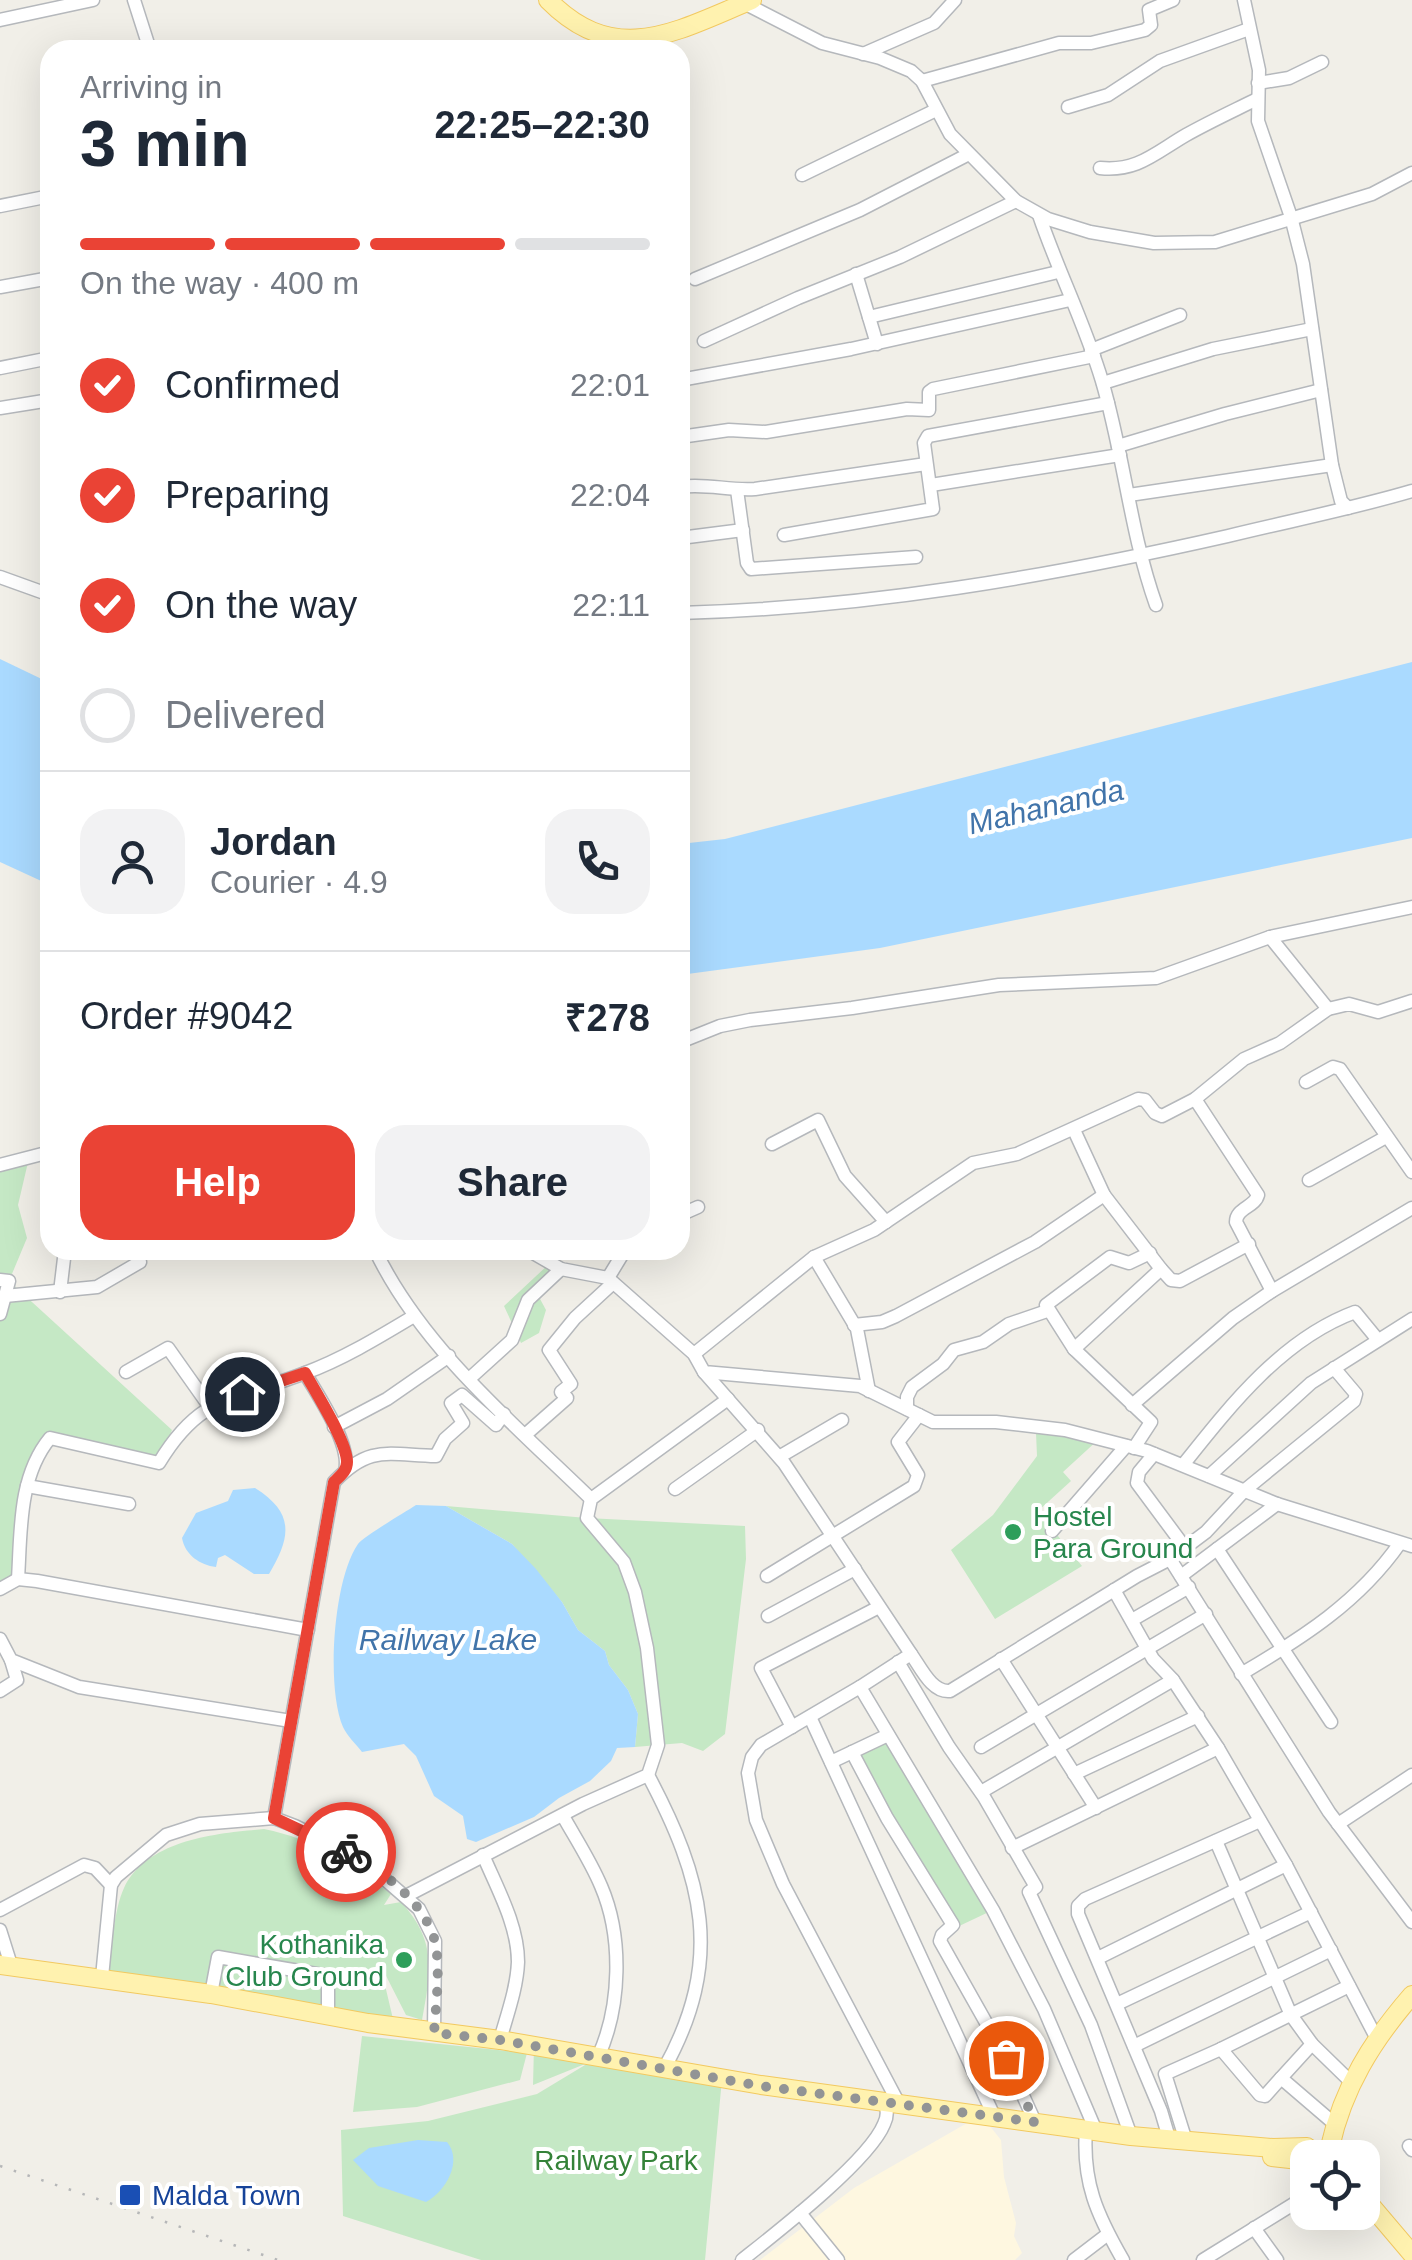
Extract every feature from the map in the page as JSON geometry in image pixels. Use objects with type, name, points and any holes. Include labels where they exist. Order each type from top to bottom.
[{"type":"main road","points":[[548,0],[568,19],[594,34],[631,40],[684,27],[742,1]]},
{"type":"main road","points":[[560,0],[582,19],[624,31],[676,21],[742,1]]},
{"type":"main road","points":[[5,1965],[212,1994],[434,2033],[500,2040],[892,2103],[1131,2136],[1290,2150]]},
{"type":"main road","points":[[1326,2140],[1351,2082],[1377,2040],[1412,1996]]},
{"type":"main road","points":[[1324,2140],[1330,2120],[1342,2102]]},
{"type":"main road","points":[[1380,2216],[1412,2254]]},
{"type":"main road","points":[[1377,2230],[1404,2260]]},
{"type":"street","points":[[1,16],[93,0]]},
{"type":"street","points":[[134,0],[147,40]]},
{"type":"street","points":[[860,54],[934,23],[955,0]]},
{"type":"street","points":[[922,81],[1059,43],[1092,43],[1145,30],[1151,25],[1149,10],[1173,0]]},
{"type":"street","points":[[1244,0],[1258,83],[1258,121],[1291,217],[1307,287],[1332,465],[1341,501],[1348,508]]},
{"type":"street","points":[[742,1],[822,44],[889,61],[910,71],[922,81],[936,110],[967,155],[1016,200],[1039,215],[1090,232],[1140,242],[1178,244],[1236,238],[1291,217],[1372,194],[1412,172]]},
{"type":"street","points":[[1068,107],[1108,95],[1160,61],[1249,28]]},
{"type":"street","points":[[1258,83],[1289,78],[1322,62]]},
{"type":"street","points":[[1100,168],[1127,168],[1153,158],[1186,135],[1257,99]]},
{"type":"street","points":[[802,175],[936,110]]},
{"type":"street","points":[[694,279],[860,210],[967,155]]},
{"type":"street","points":[[0,206],[40,198]]},
{"type":"street","points":[[704,341],[900,258],[1016,200]]},
{"type":"street","points":[[1039,215],[1103,383],[1130,496],[1138,556],[1156,605]]},
{"type":"street","points":[[869,317],[1058,272]]},
{"type":"street","points":[[856,274],[877,344]]},
{"type":"street","points":[[0,287],[40,280]]},
{"type":"street","points":[[690,378],[877,344],[1070,300]]},
{"type":"street","points":[[690,436],[728,430],[760,433],[907,409],[928,410],[933,388],[1092,353],[1180,315]]},
{"type":"street","points":[[1103,383],[1213,349],[1312,329]]},
{"type":"street","points":[[0,368],[40,360]]},
{"type":"street","points":[[931,485],[1119,450],[1224,414],[1321,390]]},
{"type":"street","points":[[0,408],[40,402]]},
{"type":"street","points":[[784,535],[930,511],[934,508],[924,440],[928,436],[1108,403]]},
{"type":"street","points":[[690,486],[704,484],[737,490],[926,464]]},
{"type":"street","points":[[1130,496],[1332,465]]},
{"type":"street","points":[[737,490],[751,569],[916,558]]},
{"type":"street","points":[[690,613],[902,598],[1138,556],[1412,491]]},
{"type":"street","points":[[690,537],[743,530]]},
{"type":"street","points":[[0,577],[40,591]]},
{"type":"street","points":[[690,1038],[750,1020],[999,985],[1156,978],[1270,936],[1412,906]]},
{"type":"street","points":[[1270,936],[1328,1010]]},
{"type":"street","points":[[694,1354],[814,1257],[886,1222],[973,1163],[1017,1154],[1138,1099],[1145,1100],[1162,1116],[1195,1098],[1236,1065],[1280,1043],[1328,1010],[1350,1004],[1378,1012],[1412,1000]]},
{"type":"street","points":[[1306,1082],[1338,1067],[1412,1172]]},
{"type":"street","points":[[1195,1098],[1258,1195],[1236,1217],[1272,1291]]},
{"type":"street","points":[[772,1144],[818,1120],[845,1176],[886,1222]]},
{"type":"street","points":[[1074,1130],[1104,1195],[1171,1280],[1180,1281],[1249,1244]]},
{"type":"street","points":[[1309,1180],[1386,1137]]},
{"type":"street","points":[[0,1166],[40,1155]]},
{"type":"street","points":[[854,1325],[896,1316],[1035,1242],[1104,1195]]},
{"type":"street","points":[[690,1211],[698,1207]]},
{"type":"street","points":[[1132,1405],[1198,1346],[1272,1291],[1412,1208]]},
{"type":"street","points":[[1052,1530],[1151,1422],[1074,1349],[1047,1310],[1048,1302],[1110,1257],[1130,1263],[1150,1253]]},
{"type":"street","points":[[814,1257],[861,1340],[870,1391]]},
{"type":"street","points":[[60,1292],[65,1260]]},
{"type":"street","points":[[381,1260],[414,1316],[469,1380],[591,1498]]},
{"type":"street","points":[[545,1260],[561,1269],[611,1280],[694,1354],[704,1372],[779,1458],[911,1654],[943,1692],[1186,1549],[1245,1490],[1354,1401],[1356,1394],[1334,1368]]},
{"type":"street","points":[[526,1435],[567,1398],[562,1392],[571,1384],[549,1350],[611,1280],[620,1260]]},
{"type":"street","points":[[5,1296],[97,1287],[140,1262]]},
{"type":"street","points":[[469,1380],[512,1340],[528,1300],[561,1269]]},
{"type":"street","points":[[1074,1349],[1161,1269]]},
{"type":"street","points":[[0,1280],[9,1281],[0,1314]]},
{"type":"street","points":[[766,1576],[914,1486],[918,1475],[898,1442],[913,1412],[907,1396],[915,1384],[934,1372],[954,1350],[983,1342],[1009,1324],[1047,1310]]},
{"type":"street","points":[[1183,1465],[1248,1389],[1298,1343],[1354,1312],[1378,1340]]},
{"type":"street","points":[[18,1580],[23,1497],[40,1451],[50,1438],[159,1463],[177,1433],[209,1406],[305,1373],[356,1350],[414,1316]]},
{"type":"street","points":[[1209,1476],[1294,1397],[1412,1319]]},
{"type":"street","points":[[126,1372],[168,1348],[209,1406]]},
{"type":"street","points":[[334,1426],[388,1399],[449,1356]]},
{"type":"street","points":[[704,1372],[860,1386],[933,1422],[996,1422],[1065,1430],[1154,1454],[1277,1504],[1406,1545],[1348,1602],[1284,1649],[1241,1674]]},
{"type":"street","points":[[305,1373],[334,1426],[347,1460],[346,1470]]},
{"type":"street","points":[[274,1818],[334,1482],[367,1456],[382,1452],[436,1456],[445,1439],[463,1423],[451,1404],[462,1396],[496,1425],[504,1414]]},
{"type":"street","points":[[406,1896],[648,1775],[658,1746],[635,1592],[624,1562],[587,1518],[591,1498],[728,1398]]},
{"type":"street","points":[[779,1458],[842,1420]]},
{"type":"street","points":[[676,1489],[758,1430]]},
{"type":"street","points":[[1154,1454],[1139,1472],[1137,1483],[1186,1549]]},
{"type":"street","points":[[27,1486],[129,1504]]},
{"type":"street","points":[[1132,1620],[1185,1582],[1217,1549],[1277,1504]]},
{"type":"street","points":[[1217,1549],[1331,1722]]},
{"type":"street","points":[[1170,1559],[1338,1824],[1412,1922]]},
{"type":"street","points":[[768,1616],[855,1569]]},
{"type":"street","points":[[0,1590],[18,1580],[308,1630]]},
{"type":"street","points":[[1114,1590],[1147,1650],[1173,1680],[1218,1748],[1286,1865],[1377,2040]]},
{"type":"street","points":[[792,1728],[761,1668],[879,1607]]},
{"type":"street","points":[[981,1747],[1206,1614]]},
{"type":"street","points":[[0,1639],[17,1680]]},
{"type":"street","points":[[742,2260],[800,2214],[878,2136],[892,2103],[783,1884],[756,1820],[748,1786],[752,1757],[761,1745],[911,1654]]},
{"type":"street","points":[[1001,1659],[1096,1808]]},
{"type":"street","points":[[11,1660],[79,1687],[291,1721]]},
{"type":"street","points":[[898,1662],[1036,1887],[1029,1892],[1091,2025],[1131,2136]]},
{"type":"street","points":[[0,1690],[39,1671]]},
{"type":"street","points":[[981,1792],[1173,1680]]},
{"type":"street","points":[[860,1687],[994,1910],[1044,2010],[1091,2130],[1086,2176],[1108,2234],[1123,2260]]},
{"type":"street","points":[[1074,1774],[1198,1716]]},
{"type":"street","points":[[810,1717],[994,2116]]},
{"type":"street","points":[[831,1762],[888,1735]]},
{"type":"street","points":[[1012,1848],[1218,1748]]},
{"type":"street","points":[[852,1752],[887,1818],[953,1925],[940,1941],[1006,2058],[1035,2122]]},
{"type":"street","points":[[648,1775],[691,1871],[702,1936],[699,1967],[684,2022],[664,2068]]},
{"type":"street","points":[[1338,1824],[1412,1775]]},
{"type":"street","points":[[564,1816],[602,1888],[613,1935],[616,1962],[612,2006],[598,2057]]},
{"type":"street","points":[[102,1977],[111,1885],[166,1835],[200,1824],[274,1818],[364,1861],[419,1909],[435,1941],[434,2033]]},
{"type":"street","points":[[1177,2140],[1116,2004],[1078,1906],[1084,1898],[1260,1822]]},
{"type":"street","points":[[1216,1841],[1291,2015],[1312,2044],[1351,2082]]},
{"type":"street","points":[[483,1855],[510,1920],[518,1960],[516,1985],[500,2040]]},
{"type":"street","points":[[0,1910],[84,1865],[95,1868],[111,1885]]},
{"type":"street","points":[[1098,1958],[1286,1865]]},
{"type":"street","points":[[1116,2004],[1311,1912]]},
{"type":"street","points":[[0,1930],[5,1965]]},
{"type":"street","points":[[1134,2046],[1331,1950]]},
{"type":"street","points":[[212,1994],[218,1956],[328,1976],[328,2016]]},
{"type":"street","points":[[1177,2140],[1165,2074],[1349,1986]]},
{"type":"street","points":[[1222,2049],[1262,2096],[1312,2044]]},
{"type":"street","points":[[1281,2078],[1330,2120]]},
{"type":"street","points":[[1203,2260],[1290,2206]]},
{"type":"street","points":[[800,2214],[838,2260]]},
{"type":"street","points":[[1254,2228],[1277,2260]]},
{"type":"street","points":[[1074,2260],[1108,2234]]},
{"type":"shaded area","points":[[981,2115],[1001,2140],[1004,2177],[1016,2223],[1014,2236],[1022,2253],[1015,2260],[760,2260],[854,2188]]},
{"type":"green space","points":[[29,1158],[18,1205],[27,1238],[9,1281],[172,1430],[159,1463],[46,1443],[23,1497],[18,1579],[0,1589],[0,1170]]},
{"type":"green space","points":[[550,1263],[561,1269],[539,1297],[546,1310],[539,1333],[521,1343],[504,1306]]},
{"type":"green space","name":"Hostel Para Ground","points":[[1036,1433],[1099,1439],[1063,1472],[1071,1481],[1038,1511],[1082,1566],[995,1619],[951,1550],[993,1515],[1037,1456]]},
{"type":"green space","points":[[446,1506],[745,1526],[746,1559],[725,1734],[703,1751],[682,1743],[635,1747],[638,1714],[605,1651],[578,1630],[562,1602],[512,1544]]},
{"type":"green space","points":[[887,1736],[993,1910],[955,1928],[853,1752]]},
{"type":"green space","points":[[264,1829],[299,1839],[347,1862],[391,1894],[384,1905],[401,1902],[413,1916],[428,1957],[422,2020],[406,2015],[380,1964],[393,2019],[107,1973],[124,1888],[149,1859],[186,1842]]},
{"type":"green space","points":[[362,2036],[527,2053],[520,2080],[417,2107],[353,2112]]},
{"type":"green space","name":"Railway Park","points":[[534,2046],[722,2079],[705,2260],[481,2260],[343,2216],[341,2130],[428,2121],[537,2094],[590,2062],[533,2085]]},
{"type":"water","points":[[0,659],[40,678],[40,880],[0,862]]},
{"type":"water","name":"Mahananda","points":[[1412,662],[1412,838],[880,948],[690,974],[690,843],[725,839]]},
{"type":"water","points":[[255,1488],[277,1507],[285,1526],[282,1548],[269,1574],[254,1574],[225,1555],[218,1558],[216,1567],[194,1558],[182,1538],[196,1513],[228,1501],[233,1490]]},
{"type":"water","name":"Railway Lake","points":[[416,1505],[446,1506],[512,1544],[562,1602],[578,1630],[605,1651],[638,1714],[635,1747],[617,1748],[611,1761],[590,1781],[534,1817],[476,1842],[467,1839],[463,1816],[434,1796],[416,1756],[404,1744],[362,1752],[345,1730],[338,1709],[335,1634],[349,1561],[362,1540]]},
{"type":"water","points":[[418,2140],[447,2142],[452,2150],[453,2166],[446,2183],[426,2202],[378,2186],[353,2160],[369,2148]]},
{"type":"railway","points":[[0,2166],[278,2260]]},
{"type":"way so far","points":[[346,1852],[364,1861],[397,1888],[419,1909],[427,1924],[435,1941],[437,1962],[434,2033],[500,2040],[761,2086],[1035,2122],[1006,2058]]},
{"type":"place","name":"Hostel Para Ground","points":[[1013,1532]]},
{"type":"place","name":"Kothanika Club Ground","points":[[404,1960]]},
{"type":"place","name":"Malda Town","points":[[130,2195]]},
{"type":"route","points":[[242,1394],[305,1373],[334,1426],[348,1463],[334,1482],[274,1818],[346,1852]]}]
